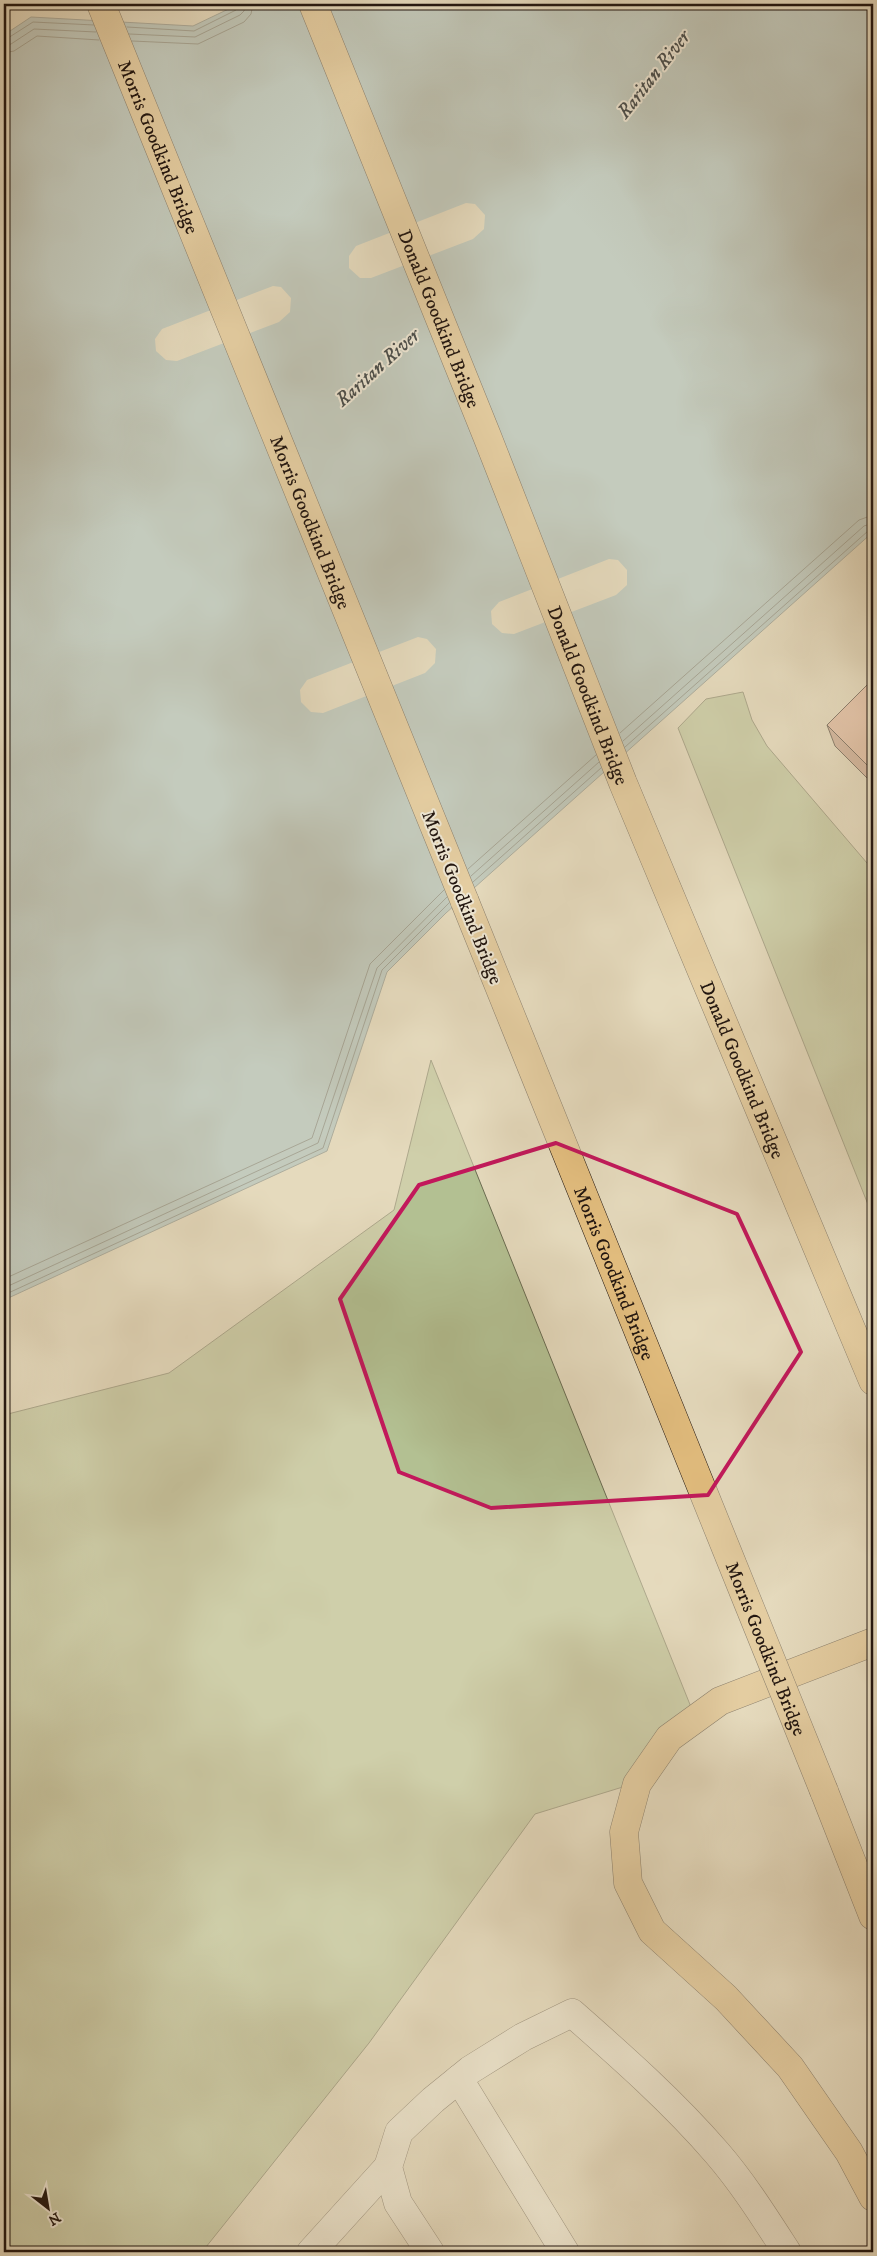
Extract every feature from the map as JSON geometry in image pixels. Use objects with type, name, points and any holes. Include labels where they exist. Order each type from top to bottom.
[{"type":"highway","name":"Morris Goodkind Bridge","points":[[101,4],[873,1916]]},
{"type":"highway","name":"Donald Goodkind Bridge","points":[[313,4],[491,445],[623,783],[873,1381]]},
{"type":"highway","points":[[873,1642],[720,1702],[669,1738],[637,1784],[624,1832],[628,1883],[652,1931],[726,1998],[790,2067],[849,2152],[873,2198]]},
{"type":"lane","points":[[311,2252],[388,2167],[399,2132],[459,2079],[524,2037],[572,2013],[669,2102],[717,2154],[767,2221],[787,2252]]},
{"type":"lane","points":[[459,2079],[565,2252]]},
{"type":"lane","points":[[388,2167],[398,2203],[430,2252]]},
{"type":"highlighted area","points":[[556,1143],[737,1214],[801,1352],[708,1495],[491,1508],[399,1472],[340,1299],[419,1185]]},
{"type":"green space","points":[[743,692],[752,720],[767,746],[873,870],[873,921],[871,923],[873,935],[873,1217],[678,728],[706,699]]},
{"type":"green space","points":[[431,1060],[697,1722],[626,1786],[535,1814],[369,2043],[202,2252],[4,2252],[4,1415],[169,1373],[394,1210]]},
{"type":"water","name":"Raritan River","points":[[239,4],[873,4],[873,532],[446,913],[387,972],[327,1151],[4,1300],[4,35],[31,17],[193,26]]},
{"type":"pier","points":[[466,203],[475,204],[485,215],[484,229],[473,239],[371,278],[360,278],[349,268],[349,256],[356,246]]},
{"type":"pier","points":[[273,286],[281,287],[291,298],[290,312],[279,322],[177,361],[166,360],[156,351],[155,339],[162,329]]},
{"type":"pier","points":[[609,559],[618,560],[627,570],[627,585],[616,595],[514,634],[502,633],[492,624],[491,611],[499,602]]},
{"type":"pier","points":[[418,637],[427,639],[436,649],[435,663],[425,673],[323,713],[311,712],[301,702],[300,690],[307,680]]},
{"type":"building","points":[[871,681],[873,684],[873,771],[827,725]]}]
